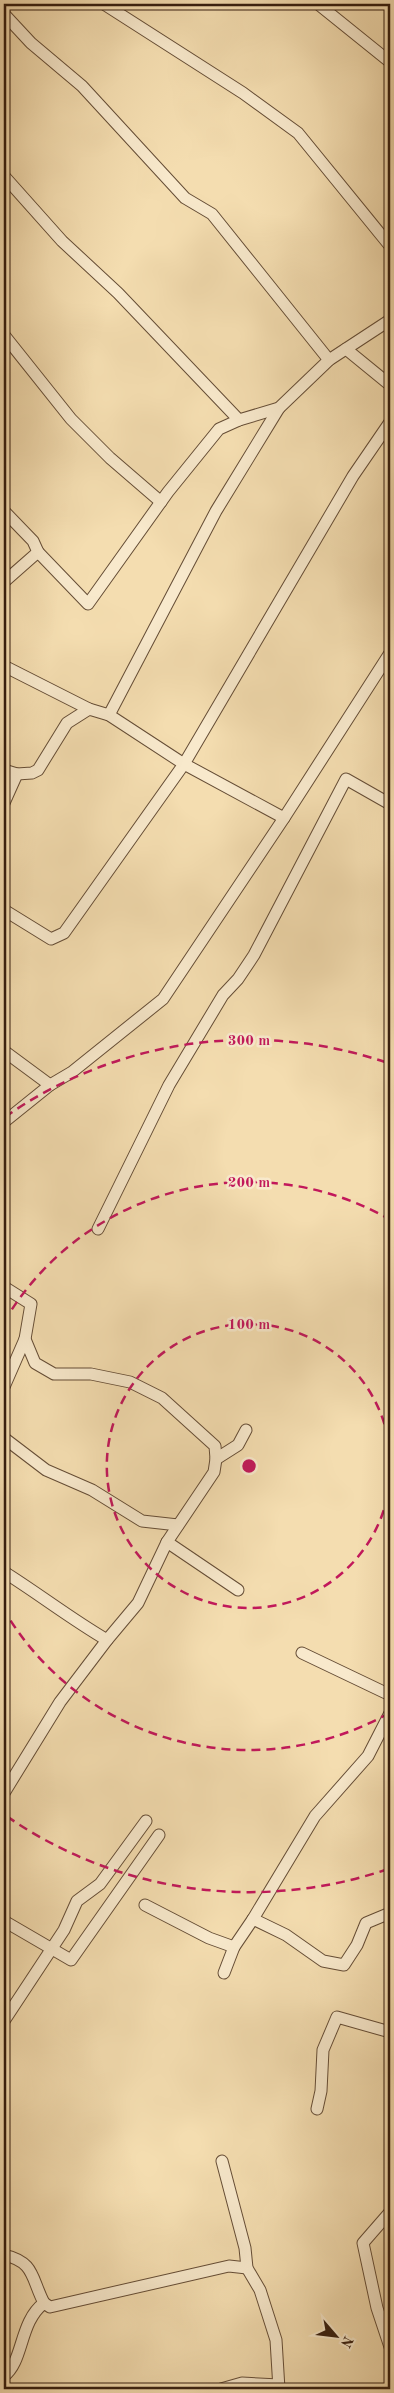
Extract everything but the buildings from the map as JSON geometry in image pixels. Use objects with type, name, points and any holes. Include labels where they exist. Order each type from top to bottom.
[{"type":"street","points":[[104,4],[243,93],[298,133],[390,246]]},
{"type":"street","points":[[318,4],[390,62]]},
{"type":"street","points":[[4,14],[31,43],[82,86],[186,198],[212,214],[329,360]]},
{"type":"street","points":[[4,176],[62,241],[118,293],[239,420]]},
{"type":"street","points":[[109,715],[216,511],[279,408],[329,360],[390,320]]},
{"type":"street","points":[[4,335],[71,419],[110,458],[161,502]]},
{"type":"street","points":[[346,349],[390,385]]},
{"type":"street","points":[[4,512],[33,541],[38,552],[88,604],[161,502],[219,429],[239,420],[279,408]]},
{"type":"street","points":[[4,910],[50,940],[64,933],[184,764],[353,476],[390,422]]},
{"type":"street","points":[[4,582],[38,552]]},
{"type":"street","points":[[4,1122],[50,1085],[80,1067],[163,999],[284,818],[390,653]]},
{"type":"street","points":[[4,666],[89,708],[109,715],[184,764],[284,818]]},
{"type":"street","points":[[4,770],[17,774],[32,773],[38,770],[67,723],[89,708]]},
{"type":"street","points":[[4,803],[17,774]]},
{"type":"street","points":[[98,1229],[170,1085],[223,995],[254,955],[346,779],[389,801]]},
{"type":"street","points":[[4,1051],[50,1085]]},
{"type":"street","points":[[4,1287],[31,1304],[25,1339],[4,1387]]},
{"type":"street","points":[[4,1793],[60,1702],[106,1640],[138,1603],[167,1542],[214,1472],[216,1459],[215,1446],[162,1398],[130,1382],[91,1374],[54,1374],[35,1363],[25,1339]]},
{"type":"street","points":[[216,1459],[238,1445],[246,1430]]},
{"type":"street","points":[[4,1438],[46,1470],[92,1490],[142,1522],[178,1525]]},
{"type":"street","points":[[167,1542],[238,1590]]},
{"type":"street","points":[[4,1572],[36,1592],[75,1622],[106,1640]]},
{"type":"street","points":[[302,1653],[390,1695]]},
{"type":"street","points":[[224,1973],[234,1947],[315,1816],[368,1756],[390,1713]]},
{"type":"street","points":[[4,2022],[64,1930],[77,1901],[100,1884],[146,1821]]},
{"type":"street","points":[[4,1921],[70,1960],[159,1835]]},
{"type":"street","points":[[145,1905],[209,1938],[234,1947]]},
{"type":"street","points":[[253,1919],[286,1935],[323,1961],[344,1965],[357,1945],[366,1923],[390,1913]]},
{"type":"street","points":[[317,2109],[321,2091],[323,2050],[337,2017],[390,2032]]},
{"type":"street","points":[[221,2389],[242,2383],[279,2387],[276,2340],[260,2290],[247,2268],[245,2248],[222,2161]]},
{"type":"street","points":[[390,2212],[363,2243],[377,2308],[390,2347]]},
{"type":"street","points":[[4,2255],[18,2258],[27,2264],[44,2303],[50,2307],[229,2266],[247,2268]]},
{"type":"street","points":[[4,2376],[12,2366],[33,2311],[44,2303]]}]
